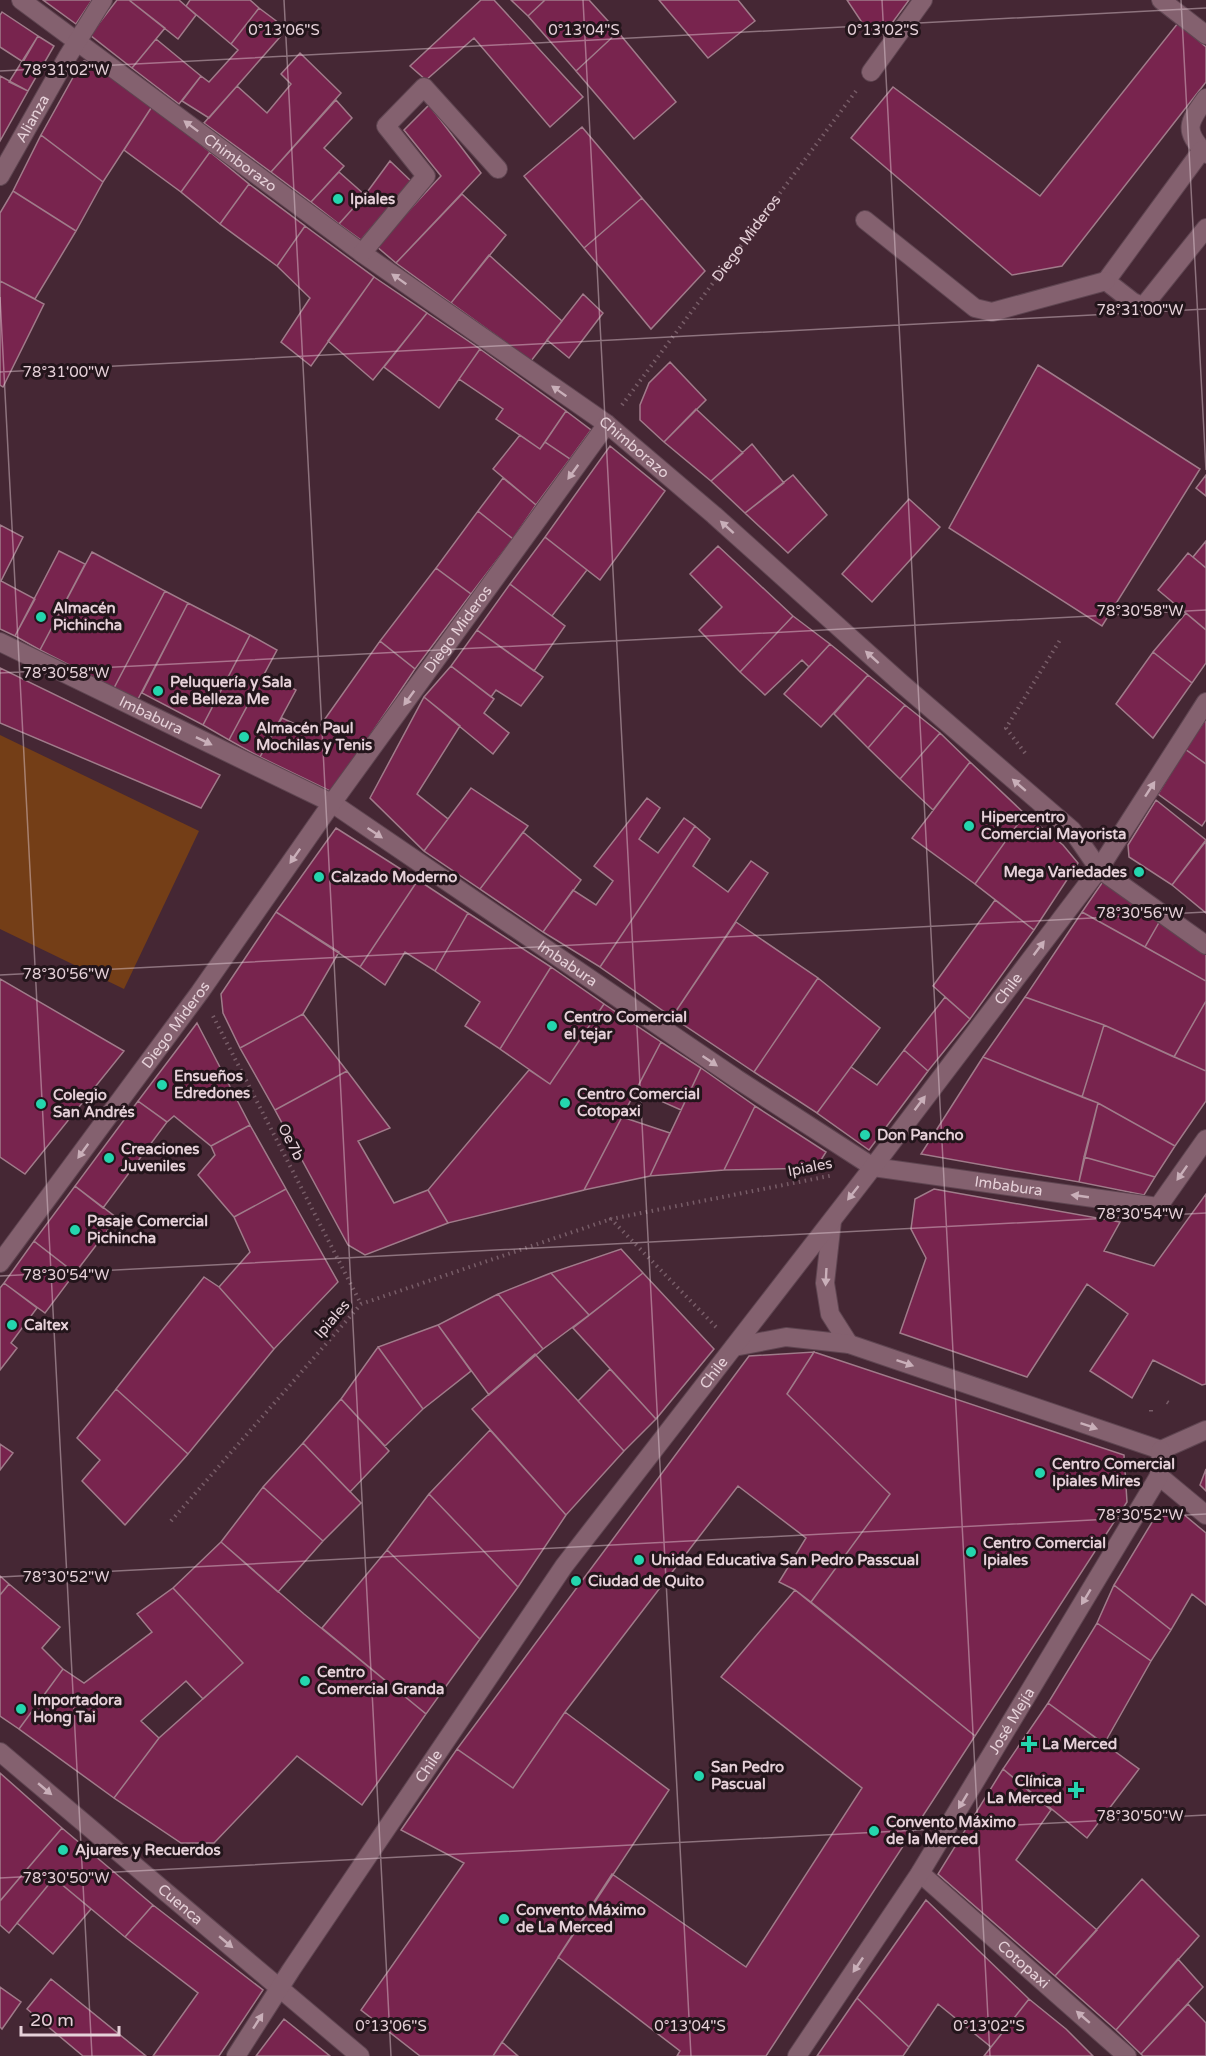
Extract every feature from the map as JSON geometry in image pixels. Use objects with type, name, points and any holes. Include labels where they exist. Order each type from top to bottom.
[{"type":"street","name":"Chimborazo","points":[[21,0],[362,253],[607,424],[714,515],[901,683],[1072,831],[1099,869],[1206,945]]},
{"type":"street","name":"Alianza","points":[[0,176],[76,42],[103,0]]},
{"type":"street","points":[[872,72],[923,0]]},
{"type":"street","points":[[1161,0],[1206,35]]},
{"type":"street","points":[[362,253],[426,176],[386,126],[424,87],[498,169]]},
{"type":"street","points":[[865,220],[975,308],[983,311],[992,312],[1107,281],[1204,152],[1191,135],[1189,128],[1190,120],[1206,98]]},
{"type":"street","points":[[1107,281],[1133,302],[1142,306],[1206,228]]},
{"type":"street","name":"Diego Mideros","points":[[0,1263],[200,992],[332,803],[607,424]]},
{"type":"street","name":"Imbabura","points":[[0,642],[332,803],[737,1079],[873,1167],[1158,1207],[1206,1139]]},
{"type":"street","name":"Chile","points":[[236,2056],[280,1987],[564,1566],[873,1167],[1099,869],[1206,702]]},
{"type":"street","points":[[832,1219],[825,1283],[830,1314],[849,1344]]},
{"type":"street","points":[[734,1347],[786,1337],[849,1344],[1161,1450],[1206,1430]]},
{"type":"street","name":"José Mejía","points":[[797,2056],[920,1873],[1159,1476],[1161,1450]]},
{"type":"street","points":[[1159,1476],[1206,1515]]},
{"type":"street","name":"Cuenca","points":[[0,1752],[360,2056]]},
{"type":"street","name":"Cotopaxi","points":[[920,1873],[1127,2056]]},
{"type":"path","name":"Diego Mideros","points":[[607,424],[872,72]]},
{"type":"path","points":[[1028,757],[1006,728],[1060,640]]},
{"type":"path","name":"Oe7b","points":[[200,992],[361,1304]]},
{"type":"path","name":"Ipiales","points":[[171,1521],[361,1304],[610,1218],[873,1167]]},
{"type":"path","points":[[610,1218],[718,1329]]},
{"type":"path","points":[[1151,1410],[1151,1416]]},
{"type":"shaded area","points":[[0,735],[199,831],[124,989],[0,929]]},
{"type":"building","points":[[43,0],[92,0],[76,24]]},
{"type":"building","points":[[117,0],[129,0],[165,28],[132,68],[90,35]]},
{"type":"building","points":[[129,0],[179,0],[196,15],[178,39]]},
{"type":"building","points":[[190,0],[250,0],[259,8],[231,44],[186,6]]},
{"type":"building","points":[[481,0],[494,0],[583,97],[550,127],[474,38],[426,80],[410,66]]},
{"type":"building","points":[[511,0],[545,0],[528,16]]},
{"type":"building","points":[[545,0],[589,0],[618,32],[576,71],[528,16]]},
{"type":"building","points":[[659,0],[738,0],[755,21],[708,58]]},
{"type":"building","points":[[847,0],[909,0],[884,34],[869,33]]},
{"type":"building","points":[[259,8],[287,29],[209,118],[182,101],[201,76],[209,82],[238,50],[231,44]]},
{"type":"building","points":[[2,12],[38,36],[23,62],[0,47],[0,15]]},
{"type":"building","points":[[1178,23],[1206,47],[1206,82],[1062,266],[1012,275],[851,138],[893,87],[1040,196]]},
{"type":"building","points":[[618,32],[676,102],[634,139],[576,71]]},
{"type":"building","points":[[38,36],[54,46],[28,91],[9,82]]},
{"type":"building","points":[[156,39],[201,76],[179,104],[132,68]]},
{"type":"building","points":[[300,53],[341,93],[271,172],[204,123],[237,86],[267,113],[291,84],[281,74]]},
{"type":"building","points":[[84,61],[153,105],[103,182],[41,135]]},
{"type":"building","points":[[0,76],[28,91],[0,141]]},
{"type":"building","points":[[336,100],[352,118],[324,148],[344,166],[311,202],[271,172]]},
{"type":"building","points":[[153,105],[210,152],[181,192],[124,150]]},
{"type":"building","points":[[429,105],[481,173],[396,263],[376,246],[441,176],[404,130]]},
{"type":"building","points":[[582,127],[642,198],[584,248],[524,176]]},
{"type":"building","points":[[41,135],[103,182],[76,231],[13,191]]},
{"type":"building","points":[[210,152],[249,184],[220,224],[181,192]]},
{"type":"building","points":[[390,161],[411,181],[361,240],[339,224],[365,195]]},
{"type":"building","name":"Ipiales","points":[[339,172],[365,195],[339,224],[311,202]]},
{"type":"building","points":[[249,184],[305,226],[277,266],[220,224]]},
{"type":"building","points":[[13,191],[76,231],[35,299],[0,281],[0,213]]},
{"type":"building","points":[[462,194],[506,235],[451,303],[396,263]]},
{"type":"building","points":[[642,198],[705,271],[651,329],[584,248]]},
{"type":"building","points":[[305,226],[374,277],[311,366],[281,342],[310,298],[277,266]]},
{"type":"building","points":[[489,255],[562,321],[531,361],[451,303]]},
{"type":"building","points":[[374,277],[427,313],[373,380],[328,341]]},
{"type":"building","points":[[0,281],[44,304],[3,387],[0,385]]},
{"type":"building","points":[[583,294],[603,313],[569,358],[547,340]]},
{"type":"building","points":[[427,313],[480,349],[439,408],[384,367]]},
{"type":"building","points":[[480,349],[566,411],[540,449],[496,419],[503,409],[459,379]]},
{"type":"building","points":[[670,362],[706,400],[664,442],[640,420],[640,405],[649,383]]},
{"type":"building","points":[[1038,365],[1200,469],[1102,626],[949,528]]},
{"type":"building","points":[[696,409],[743,453],[711,481],[664,442]]},
{"type":"building","points":[[566,411],[591,430],[570,459],[545,442]]},
{"type":"building","points":[[520,435],[540,449],[545,442],[570,459],[536,505],[493,469]]},
{"type":"building","points":[[752,444],[784,483],[745,513],[711,481]]},
{"type":"building","points":[[610,446],[665,491],[600,580],[545,537]]},
{"type":"building","points":[[793,475],[827,515],[788,553],[745,513]]},
{"type":"building","points":[[1206,475],[1206,496],[1196,488]]},
{"type":"building","points":[[503,478],[536,505],[513,539],[478,511]]},
{"type":"building","points":[[909,499],[940,527],[872,602],[842,574]]},
{"type":"building","points":[[478,511],[513,539],[471,594],[436,568]]},
{"type":"building","points":[[0,525],[23,537],[1,581],[35,599],[15,636],[0,629]]},
{"type":"building","points":[[545,537],[587,570],[552,616],[510,584]]},
{"type":"building","points":[[1206,541],[1206,568],[1193,557]]},
{"type":"building","points":[[718,546],[793,616],[740,672],[699,630],[722,607],[690,574]]},
{"type":"building","name":"Almacén Pichincha","points":[[59,551],[85,564],[40,650],[15,636]]},
{"type":"building","points":[[92,552],[165,591],[114,688],[40,650]]},
{"type":"building","points":[[1188,553],[1206,568],[1206,630],[1158,590]]},
{"type":"building","points":[[436,568],[471,594],[415,669],[380,641]]},
{"type":"building","points":[[510,584],[565,626],[534,671],[477,630]]},
{"type":"building","points":[[165,591],[188,603],[137,701],[114,688]]},
{"type":"building","points":[[188,603],[250,635],[203,725],[142,693]]},
{"type":"building","points":[[1186,613],[1206,630],[1206,663],[1192,683],[1153,652]]},
{"type":"building","points":[[793,616],[830,644],[809,667],[802,660],[765,695],[740,672]]},
{"type":"building","points":[[477,630],[543,677],[521,706],[496,690],[491,697],[451,666]]},
{"type":"building","points":[[250,635],[277,650],[229,740],[203,725]]},
{"type":"building","points":[[380,641],[415,669],[332,792],[260,757],[282,718],[315,733]]},
{"type":"building","points":[[830,644],[868,675],[821,727],[784,694]]},
{"type":"building","points":[[1153,652],[1192,683],[1153,738],[1116,704]]},
{"type":"building","points":[[451,666],[494,699],[484,713],[509,733],[493,754],[424,697]]},
{"type":"building","points":[[0,668],[220,775],[201,808],[0,723]]},
{"type":"building","points":[[265,673],[296,690],[260,757],[229,740]]},
{"type":"building","points":[[868,675],[905,705],[868,748],[834,714]]},
{"type":"building","points":[[424,697],[460,726],[417,794],[448,819],[424,851],[370,798]]},
{"type":"building","points":[[905,705],[940,733],[900,779],[868,748]]},
{"type":"building","points":[[1206,719],[1206,764],[1185,749]]},
{"type":"building","points":[[940,733],[970,762],[933,810],[900,779]]},
{"type":"building","points":[[1185,749],[1206,764],[1206,820],[1202,826],[1158,794]]},
{"type":"building","name":"Hipercentro Comercial Mayorista","points":[[970,762],[1025,814],[975,884],[912,838]]},
{"type":"building","points":[[471,788],[528,826],[480,889],[424,851]]},
{"type":"building","points":[[647,798],[660,808],[639,839],[658,853],[684,818],[695,826],[600,967],[543,932],[573,890],[596,905],[613,881],[594,866]]},
{"type":"building","points":[[1156,800],[1206,840],[1172,885],[1129,857],[1128,845]]},
{"type":"building","points":[[1025,814],[1063,845],[1078,863],[1034,930],[975,884]]},
{"type":"building","points":[[695,826],[710,839],[693,866],[728,892],[751,861],[768,873],[672,1017],[600,967]]},
{"type":"building","points":[[336,828],[418,880],[360,967],[276,912]]},
{"type":"building","points":[[523,832],[581,880],[543,932],[480,889]]},
{"type":"building","points":[[1206,841],[1206,913],[1172,885]]},
{"type":"building","points":[[418,880],[468,913],[435,971],[405,952],[385,985],[360,967]]},
{"type":"building","points":[[1104,880],[1161,919],[1145,947],[1082,912]]},
{"type":"building","points":[[995,900],[1034,930],[970,1019],[933,986]]},
{"type":"building","points":[[276,912],[339,952],[303,1014],[240,1048],[223,1013],[221,994]]},
{"type":"building","points":[[1082,912],[1206,981],[1206,1001],[1174,1057],[1104,1025],[1025,997]]},
{"type":"building","points":[[468,913],[551,967],[500,1049],[465,1026],[480,1002],[435,971]]},
{"type":"building","points":[[1161,919],[1206,949],[1206,981],[1145,947]]},
{"type":"building","points":[[736,922],[818,978],[754,1072],[672,1017]]},
{"type":"building","name":"Centro Comercial el tejar","points":[[551,967],[604,1004],[550,1084],[500,1049]]},
{"type":"building","points":[[818,978],[880,1028],[817,1113],[754,1072]]},
{"type":"building","name":"Colegio San Andrés","points":[[0,979],[124,1051],[25,1174],[0,1157]]},
{"type":"building","points":[[945,997],[970,1019],[928,1071],[904,1050]]},
{"type":"building","points":[[1025,997],[1104,1025],[1082,1097],[983,1057]]},
{"type":"building","points":[[1206,1001],[1206,1071],[1174,1057]]},
{"type":"building","name":"Centro Comercial Cotopaxi","points":[[604,1004],[661,1042],[584,1190],[448,1223],[428,1190],[529,1070],[550,1084]]},
{"type":"building","points":[[303,1014],[347,1071],[275,1110],[240,1048]]},
{"type":"building","points":[[197,1023],[250,1125],[211,1146],[174,1116],[167,1122],[138,1101]]},
{"type":"building","points":[[1104,1025],[1206,1071],[1206,1101],[1175,1146],[1098,1103],[1082,1097]]},
{"type":"building","points":[[661,1042],[701,1068],[681,1110],[636,1090]]},
{"type":"building","points":[[904,1050],[928,1071],[869,1150],[817,1113],[851,1067],[877,1085]]},
{"type":"building","points":[[983,1057],[1098,1103],[1079,1182],[921,1154]]},
{"type":"building","points":[[701,1068],[755,1106],[724,1170],[650,1176]]},
{"type":"building","points":[[347,1071],[390,1128],[358,1141],[394,1203],[428,1190],[448,1223],[365,1255],[348,1245],[275,1110]]},
{"type":"building","points":[[138,1101],[167,1122],[103,1208],[75,1186]]},
{"type":"building","points":[[1098,1103],[1175,1146],[1155,1177],[1084,1157]]},
{"type":"building","points":[[755,1106],[826,1152],[816,1168],[724,1170]]},
{"type":"building","points":[[622,1117],[670,1133],[650,1176],[584,1190]]},
{"type":"building","points":[[250,1125],[286,1189],[234,1217],[198,1175],[215,1155],[211,1146]]},
{"type":"building","points":[[1084,1157],[1155,1177],[1144,1195],[1079,1182]]},
{"type":"building","name":"Pasaje Comercial Pichincha","points":[[75,1186],[117,1218],[75,1273],[34,1241]]},
{"type":"building","points":[[286,1189],[338,1282],[274,1349],[219,1287],[250,1252],[234,1217]]},
{"type":"building","points":[[934,1189],[1120,1222],[1104,1251],[1154,1266],[1206,1194],[1206,1384],[1202,1385],[1153,1360],[1132,1398],[1090,1371],[1128,1314],[1087,1284],[1027,1377],[900,1333],[926,1258],[911,1229],[915,1199]]},
{"type":"building","points":[[34,1241],[75,1273],[45,1313],[4,1283]]},
{"type":"building","points":[[621,1249],[643,1273],[589,1315],[551,1273]]},
{"type":"building","points":[[551,1273],[589,1315],[543,1349],[498,1294]]},
{"type":"building","points":[[643,1273],[714,1349],[656,1419],[573,1328]]},
{"type":"building","points":[[204,1277],[219,1287],[274,1349],[188,1454],[116,1389]]},
{"type":"building","name":"Caltex","points":[[4,1283],[37,1308],[11,1343],[17,1348],[0,1370],[0,1288]]},
{"type":"building","points":[[498,1294],[543,1349],[489,1395],[438,1325]]},
{"type":"building","points":[[438,1325],[471,1371],[423,1409],[378,1347]]},
{"type":"building","points":[[378,1347],[423,1409],[385,1446],[341,1399]]},
{"type":"building","name":"Centro Comercial Ipiales","points":[[814,1352],[1124,1455],[1127,1502],[975,1736],[811,1602],[890,1494],[787,1394]]},
{"type":"building","name":"Unidad Educativa San Pedro Passcual","points":[[814,1352],[787,1394],[890,1494],[811,1602],[779,1582],[806,1538],[738,1486],[565,1712],[513,1788],[457,1749],[749,1356]]},
{"type":"building","points":[[535,1354],[624,1451],[566,1515],[472,1409]]},
{"type":"building","points":[[610,1369],[656,1419],[624,1451],[578,1401]]},
{"type":"building","points":[[116,1389],[188,1454],[125,1525],[82,1481],[100,1460],[77,1438]]},
{"type":"building","points":[[341,1399],[389,1451],[350,1492],[303,1443]]},
{"type":"building","points":[[490,1430],[566,1515],[518,1587],[429,1494]]},
{"type":"building","points":[[303,1443],[361,1503],[323,1541],[263,1487]]},
{"type":"building","points":[[0,1444],[13,1453],[0,1470]]},
{"type":"building","points":[[1206,1469],[1206,1491],[1200,1485]]},
{"type":"building","points":[[263,1487],[323,1541],[278,1592],[221,1542]]},
{"type":"building","points":[[429,1494],[518,1587],[480,1639],[387,1550]]},
{"type":"building","points":[[1182,1513],[1206,1533],[1206,1605],[1192,1594],[1171,1630],[1114,1585],[1157,1514]]},
{"type":"building","name":"Centro Comercial Granda","points":[[221,1542],[304,1614],[426,1714],[362,1805],[297,1756],[214,1843],[181,1843],[114,1798],[159,1738],[243,1663],[173,1588]]},
{"type":"building","points":[[387,1550],[480,1639],[426,1714],[322,1628]]},
{"type":"building","points":[[0,1576],[9,1584],[0,1595]]},
{"type":"building","points":[[9,1584],[60,1627],[42,1648],[63,1669],[19,1729],[0,1716],[0,1595]]},
{"type":"building","points":[[1114,1585],[1171,1630],[1151,1661],[1097,1623]]},
{"type":"building","points":[[173,1588],[243,1663],[203,1699],[186,1681],[141,1721],[159,1738],[114,1798],[19,1729],[63,1669],[84,1683],[152,1632],[137,1614]]},
{"type":"building","name":"Convento Máximo de la Merced","points":[[795,1590],[975,1736],[766,2056],[677,2056],[680,2051],[558,1957],[612,1874],[746,1967],[862,1788],[721,1677]]},
{"type":"building","points":[[1097,1623],[1151,1661],[1104,1744],[1048,1703]]},
{"type":"building","name":"Clínica La Merced","points":[[1048,1703],[1139,1769],[1087,1838],[1003,1769]]},
{"type":"building","name":"Convento Máximo de La Merced","points":[[565,1712],[669,1790],[493,2056],[420,2056],[361,2010],[464,1863],[401,1830],[457,1749],[513,1788]]},
{"type":"building","points":[[1003,1769],[1051,1810],[1016,1860],[1097,1930],[1055,1976],[938,1874]]},
{"type":"building","points":[[0,1773],[62,1828],[0,1901]]},
{"type":"building","points":[[62,1828],[153,1905],[125,1937],[54,1878],[9,1933],[0,1925],[0,1901]]},
{"type":"building","points":[[54,1878],[91,1909],[53,1954],[17,1923]]},
{"type":"building","points":[[1142,1879],[1199,1936],[1116,2030],[1055,1976]]},
{"type":"building","points":[[926,1900],[1029,1999],[991,2047],[938,2004],[909,2047],[857,1998]]},
{"type":"building","points":[[153,1905],[263,1990],[219,2056],[153,2056],[198,1993],[125,1937]]},
{"type":"building","points":[[1178,1959],[1203,1987],[1141,2054],[1116,2030]]},
{"type":"building","points":[[51,1979],[146,2056],[83,2056],[27,2009]]},
{"type":"building","points":[[0,1987],[21,2002],[2,2029],[0,2027]]},
{"type":"building","points":[[857,1998],[909,2047],[903,2056],[817,2056]]},
{"type":"building","points":[[1029,1999],[1066,2029],[1093,2056],[984,2056]]},
{"type":"building","points":[[1188,2004],[1206,2023],[1206,2056],[1143,2056],[1141,2054]]},
{"type":"building","points":[[284,2019],[330,2056],[256,2056]]},
{"type":"building","points":[[502,2042],[518,2056],[493,2056]]},
{"type":"place","name":"Ipiales","points":[[338,199]]},
{"type":"place","name":"Almacén Pichincha","points":[[41,617]]},
{"type":"place","name":"Peluquería y Sala de Belleza Me","points":[[158,691]]},
{"type":"place","name":"Almacén Paul Mochilas y Tenis","points":[[244,737]]},
{"type":"place","name":"Hipercentro Comercial Mayorista","points":[[969,826]]},
{"type":"place","name":"Mega Variedades","points":[[1139,872]]},
{"type":"place","name":"Calzado Moderno","points":[[319,877]]},
{"type":"place","name":"Centro Comercial el tejar","points":[[552,1026]]},
{"type":"place","name":"Ensueños Edredones","points":[[162,1085]]},
{"type":"place","name":"Centro Comercial Cotopaxi","points":[[565,1103]]},
{"type":"place","name":"Colegio San Andrés","points":[[41,1104]]},
{"type":"place","name":"Don Pancho","points":[[865,1135]]},
{"type":"place","name":"Creaciones Juveniles","points":[[109,1158]]},
{"type":"place","name":"Pasaje Comercial Pichincha","points":[[75,1230]]},
{"type":"place","name":"Caltex","points":[[12,1325]]},
{"type":"place","name":"Centro Comercial Ipiales Mires","points":[[1040,1473]]},
{"type":"place","name":"Centro Comercial Ipiales","points":[[971,1552]]},
{"type":"place","name":"Unidad Educativa San Pedro Passcual","points":[[639,1560]]},
{"type":"place","name":"Ciudad de Quito","points":[[576,1581]]},
{"type":"place","name":"Centro Comercial Granda","points":[[305,1681]]},
{"type":"place","name":"Importadora Hong Tai","points":[[21,1709]]},
{"type":"place","name":"La Merced","points":[[1029,1744]]},
{"type":"place","name":"San Pedro Pascual","points":[[699,1776]]},
{"type":"place","name":"Clínica La Merced","points":[[1076,1790]]},
{"type":"place","name":"Convento Máximo de la Merced","points":[[874,1831]]},
{"type":"place","name":"Ajuares y Recuerdos","points":[[63,1850]]},
{"type":"place","name":"Convento Máximo de La Merced","points":[[504,1919]]}]
